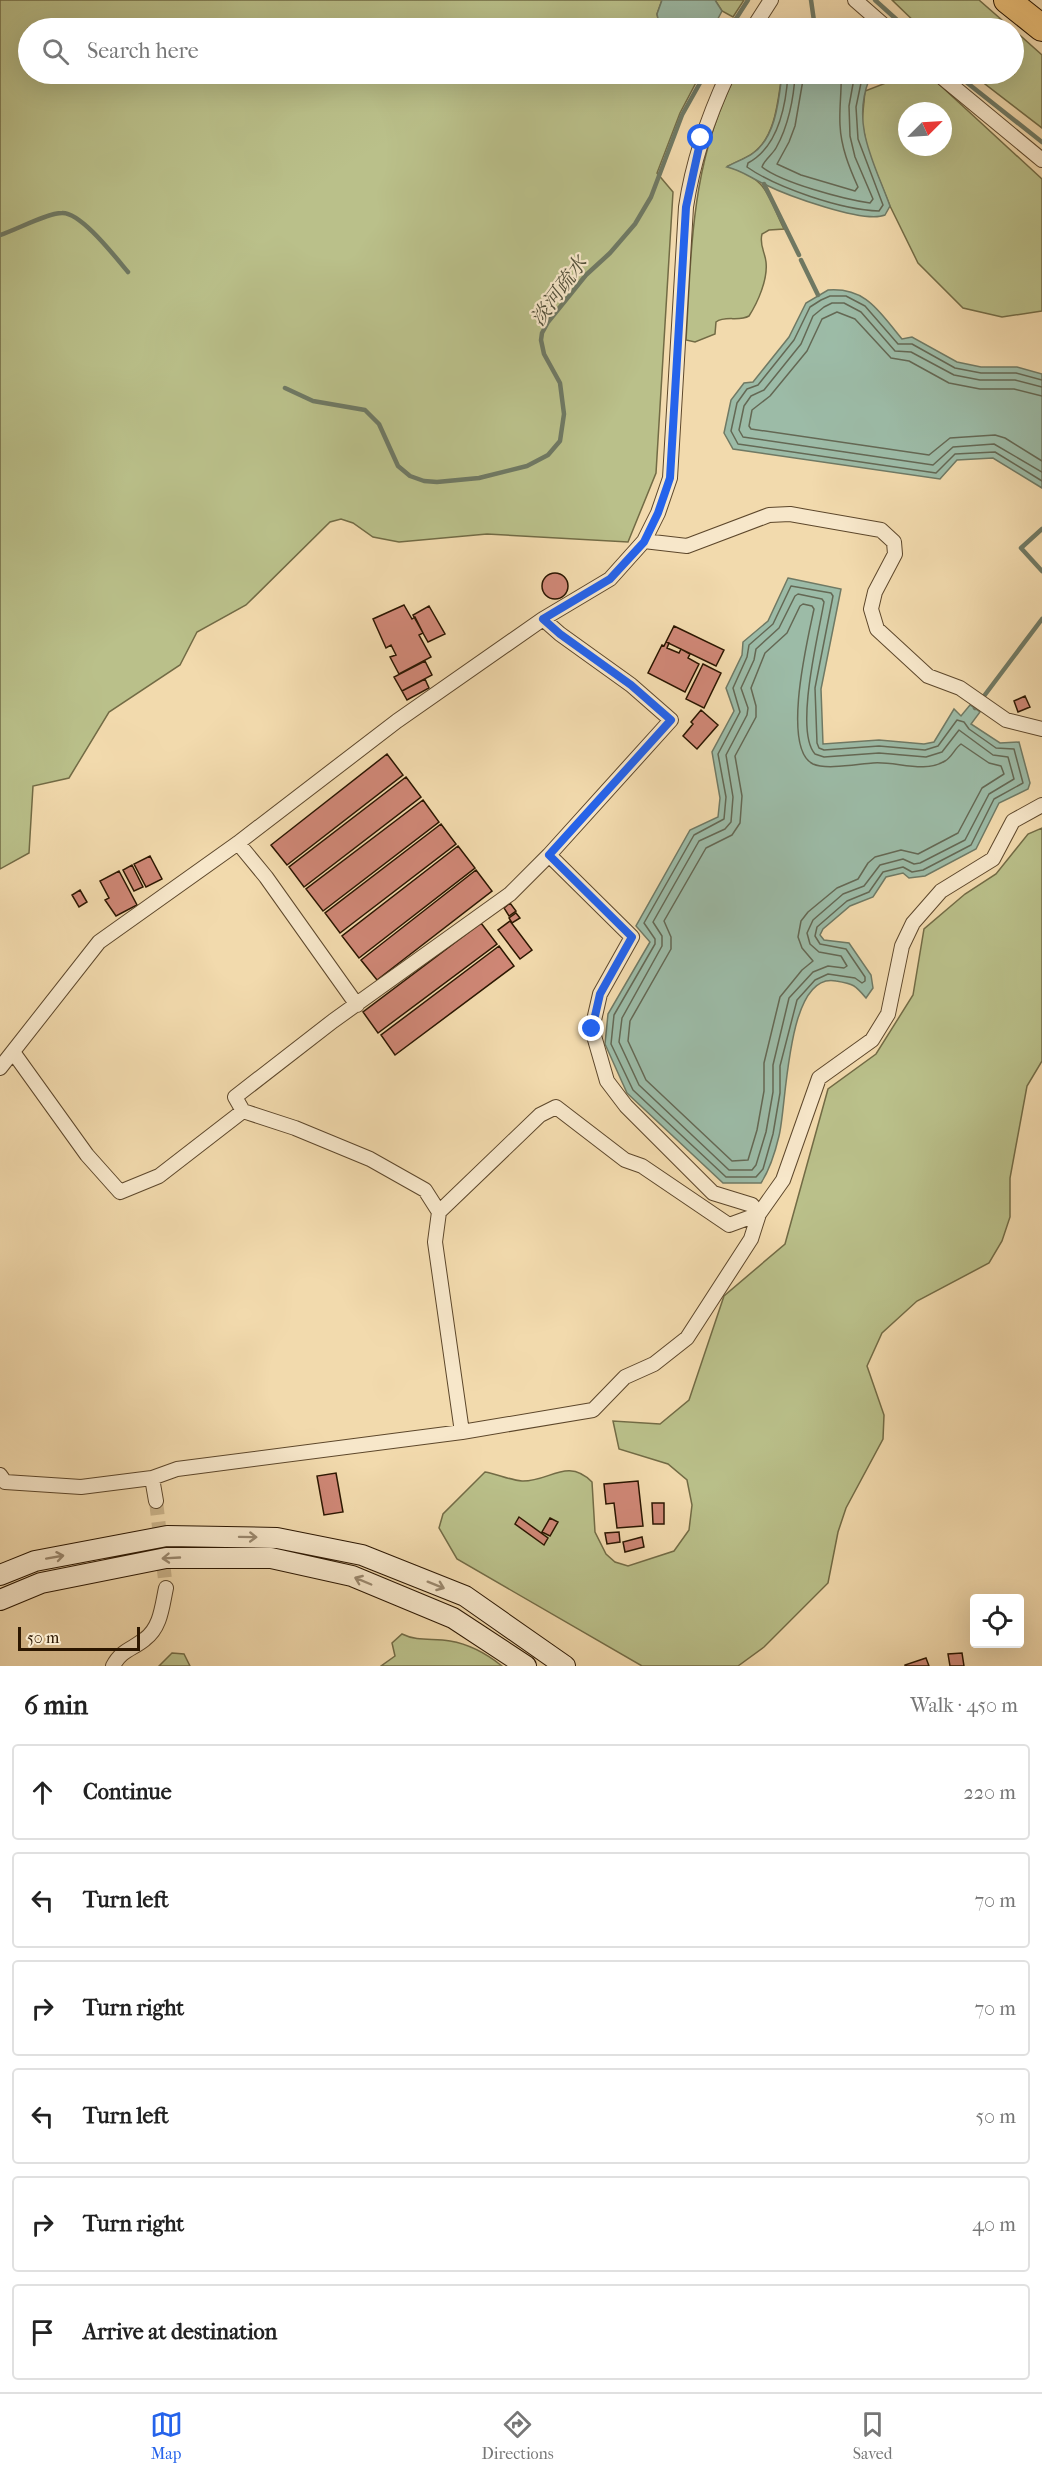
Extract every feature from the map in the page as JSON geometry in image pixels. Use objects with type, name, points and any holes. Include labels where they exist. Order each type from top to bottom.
[{"type":"highway","points":[[1007,0],[1042,28]]},
{"type":"street","points":[[759,18],[771,0]]},
{"type":"street","points":[[855,0],[876,18]]},
{"type":"street","points":[[0,1068],[99,942],[238,843],[397,721],[543,619],[610,579],[644,542],[658,513],[670,478],[689,187],[706,125],[724,84]]},
{"type":"street","points":[[950,84],[1042,160]]},
{"type":"street","points":[[644,542],[687,546],[769,515],[790,514],[881,530],[894,542],[895,554],[875,592],[871,609],[877,629],[928,676],[960,688],[1006,720],[1042,729]]},
{"type":"street","points":[[439,1212],[425,1190],[370,1159],[295,1128],[243,1111],[235,1097],[510,894],[549,855],[671,720],[631,685],[560,634],[543,619]]},
{"type":"street","points":[[2,1482],[81,1487],[153,1478],[177,1469],[462,1432],[593,1410],[625,1377],[654,1364],[687,1338],[751,1239],[759,1214],[783,1180],[819,1078],[872,1040],[888,1014],[902,946],[913,923],[941,891],[993,859],[1013,821],[1042,805]]},
{"type":"street","points":[[238,843],[266,876],[357,1005]]},
{"type":"street","points":[[549,855],[632,937],[600,994],[592,1029],[607,1081],[626,1106],[713,1193],[752,1205],[759,1214]]},
{"type":"street","points":[[13,1052],[87,1155],[120,1192],[159,1176],[243,1111]]},
{"type":"street","points":[[462,1432],[435,1242],[439,1212],[540,1115],[556,1107],[625,1160],[642,1166],[729,1225],[759,1214]]},
{"type":"street","points":[[153,1478],[156,1501]]},
{"type":"street","points":[[0,1575],[35,1561],[167,1536],[278,1538],[362,1555],[465,1596],[565,1666]]},
{"type":"street","points":[[0,1600],[40,1583],[166,1558],[271,1558],[352,1576],[453,1618],[526,1666]]},
{"type":"street","points":[[113,1666],[126,1649],[146,1639],[160,1620],[166,1588]]},
{"type":"green space","points":[[0,0],[662,0],[658,18],[18,18],[18,84],[695,84],[680,113],[657,173],[673,192],[656,473],[628,542],[487,534],[399,542],[373,537],[353,523],[341,519],[330,522],[246,605],[197,632],[180,665],[109,712],[69,778],[33,786],[29,853],[0,869]]},
{"type":"green space","points":[[715,0],[744,0],[733,17],[722,11]]},
{"type":"green space","points":[[892,0],[979,0],[1000,18],[911,18]]},
{"type":"green space","points":[[1024,39],[1042,55],[1042,128],[985,84],[1024,84]]},
{"type":"green space","points":[[731,84],[780,84],[775,117],[767,137],[753,153],[728,166],[759,182],[765,189],[784,229],[769,230],[762,234],[766,262],[764,283],[749,316],[720,320],[716,322],[715,334],[695,342],[686,340],[696,204],[710,139]]},
{"type":"green space","points":[[883,84],[939,84],[1042,179],[1042,311],[1002,317],[963,308],[918,263],[890,206],[868,152],[862,122],[865,91]]},
{"type":"green space","points":[[1042,828],[1042,1061],[1027,1086],[1010,1178],[1010,1217],[1002,1241],[989,1263],[917,1301],[882,1333],[867,1366],[884,1415],[883,1439],[846,1508],[838,1532],[828,1583],[764,1647],[738,1666],[642,1666],[457,1559],[439,1528],[443,1514],[485,1472],[522,1481],[558,1472],[574,1471],[592,1482],[595,1532],[606,1554],[615,1562],[628,1566],[674,1551],[689,1530],[692,1505],[687,1480],[668,1464],[619,1449],[613,1421],[660,1424],[689,1400],[724,1296],[785,1244],[828,1089],[876,1054],[913,995],[924,929],[965,894],[996,874],[1028,834]]},
{"type":"green space","points":[[402,1634],[414,1638],[464,1644],[502,1666],[381,1666],[395,1656],[392,1643]]},
{"type":"green space","points":[[172,1653],[184,1654],[190,1666],[159,1666]]},
{"type":"water","points":[[662,0],[715,0],[722,11],[718,18],[658,18]]},
{"type":"water","points":[[781,84],[868,84],[864,97],[864,129],[872,160],[890,206],[885,215],[860,216],[825,207],[775,189],[727,167],[752,154],[760,147],[771,128]]},
{"type":"water","points":[[828,290],[841,290],[863,297],[879,311],[902,339],[912,337],[957,362],[981,367],[1017,367],[1042,374],[1042,488],[993,458],[957,460],[940,479],[733,449],[724,433],[731,400],[744,383],[753,382],[789,337],[806,303]]},
{"type":"water","points":[[788,578],[841,589],[821,689],[823,744],[879,740],[924,744],[934,742],[954,709],[961,716],[970,705],[980,712],[971,724],[1000,743],[1019,742],[1030,783],[1028,789],[999,803],[976,849],[925,876],[909,878],[903,873],[886,877],[873,897],[850,906],[823,929],[820,935],[824,940],[849,943],[871,975],[873,988],[866,998],[854,986],[836,981],[820,984],[807,997],[798,1018],[792,1044],[779,1136],[767,1172],[761,1183],[723,1183],[627,1093],[605,1044],[608,1014],[650,942],[636,926],[690,830],[718,817],[720,798],[712,752],[734,711],[726,688],[742,655],[743,642],[768,621]]},
{"type":"building","points":[[555,573],[565,576],[568,586],[565,596],[555,599],[545,596],[542,586],[545,576]]},
{"type":"building","points":[[404,605],[412,619],[415,617],[423,633],[419,635],[431,657],[399,674],[390,657],[396,655],[391,645],[386,648],[373,619]]},
{"type":"building","points":[[429,606],[445,634],[428,642],[413,615]]},
{"type":"building","points":[[674,626],[724,650],[716,666],[666,642]]},
{"type":"building","points":[[666,642],[669,643],[667,648],[679,653],[681,649],[690,654],[688,658],[699,664],[685,692],[648,673],[662,645],[664,646]]},
{"type":"building","points":[[425,661],[432,675],[402,691],[394,677]]},
{"type":"building","points":[[703,664],[721,673],[704,708],[686,699]]},
{"type":"building","points":[[425,679],[429,688],[407,700],[402,691]]},
{"type":"building","points":[[1025,696],[1030,707],[1018,712],[1014,701]]},
{"type":"building","points":[[701,710],[718,725],[697,749],[683,736]]},
{"type":"building","points":[[387,754],[403,775],[287,865],[271,845]]},
{"type":"building","points":[[406,777],[421,797],[304,887],[289,867]]},
{"type":"building","points":[[423,800],[439,822],[323,911],[306,889]]},
{"type":"building","points":[[441,824],[456,844],[340,933],[325,913]]},
{"type":"building","points":[[458,846],[475,868],[359,958],[342,936]]},
{"type":"building","points":[[150,856],[162,879],[146,887],[134,864]]},
{"type":"building","points":[[132,865],[143,887],[134,891],[123,870]]},
{"type":"building","points":[[476,870],[492,891],[377,980],[361,960]]},
{"type":"building","points":[[119,871],[137,905],[116,916],[105,900],[109,898],[100,881]]},
{"type":"building","points":[[80,890],[87,902],[79,907],[72,895]]},
{"type":"building","points":[[510,903],[516,911],[509,916],[504,908]]},
{"type":"building","points":[[516,913],[520,918],[512,923],[509,918]]},
{"type":"building","points":[[510,921],[532,950],[520,959],[498,930]]},
{"type":"building","points":[[481,923],[497,944],[378,1033],[363,1012]]},
{"type":"building","points":[[499,946],[514,966],[395,1055],[381,1035]]},
{"type":"building","points":[[336,1473],[343,1512],[324,1515],[317,1476]]},
{"type":"building","points":[[638,1481],[643,1526],[617,1528],[614,1503],[606,1504],[604,1484]]},
{"type":"building","points":[[652,1503],[664,1503],[664,1524],[653,1524]]},
{"type":"building","points":[[519,1517],[548,1538],[544,1545],[515,1524]]},
{"type":"building","points":[[550,1518],[558,1522],[550,1536],[542,1532]]},
{"type":"building","points":[[619,1532],[620,1542],[607,1544],[605,1533]]},
{"type":"building","points":[[642,1537],[644,1547],[625,1552],[623,1542]]},
{"type":"building","points":[[962,1653],[964,1666],[950,1666],[948,1654]]},
{"type":"building","points":[[926,1658],[929,1666],[905,1666],[905,1665]]},
{"type":"waterway","name":"淡河疏水","points":[[736,18],[748,0]]},
{"type":"waterway","points":[[811,0],[814,18]]},
{"type":"waterway","name":"淡河疏水","points":[[875,0],[895,18]]},
{"type":"waterway","name":"淡河疏水","points":[[285,388],[313,401],[365,410],[379,424],[398,466],[410,476],[424,481],[479,478],[527,466],[548,455],[560,441],[564,414],[560,383],[544,354],[542,333],[548,322],[586,275],[610,253],[635,224],[651,197],[682,115],[699,84]]},
{"type":"waterway","name":"淡河疏水","points":[[969,84],[1042,142]]},
{"type":"waterway","points":[[764,184],[799,255]]},
{"type":"waterway","name":"淡河疏水","points":[[0,235],[48,216],[62,213],[70,215],[98,237],[128,272]]},
{"type":"waterway","points":[[801,260],[818,295]]},
{"type":"waterway","points":[[1042,529],[1021,548],[1042,571]]},
{"type":"waterway","points":[[975,708],[1042,619]]},
{"type":"tunnel","points":[[156,1501],[166,1588]]},
{"type":"route","points":[[592,1029],[600,994],[632,937],[549,855],[671,720],[631,685],[560,634],[543,619],[610,579],[644,542],[658,513],[670,478],[686,207],[701,138]]}]
